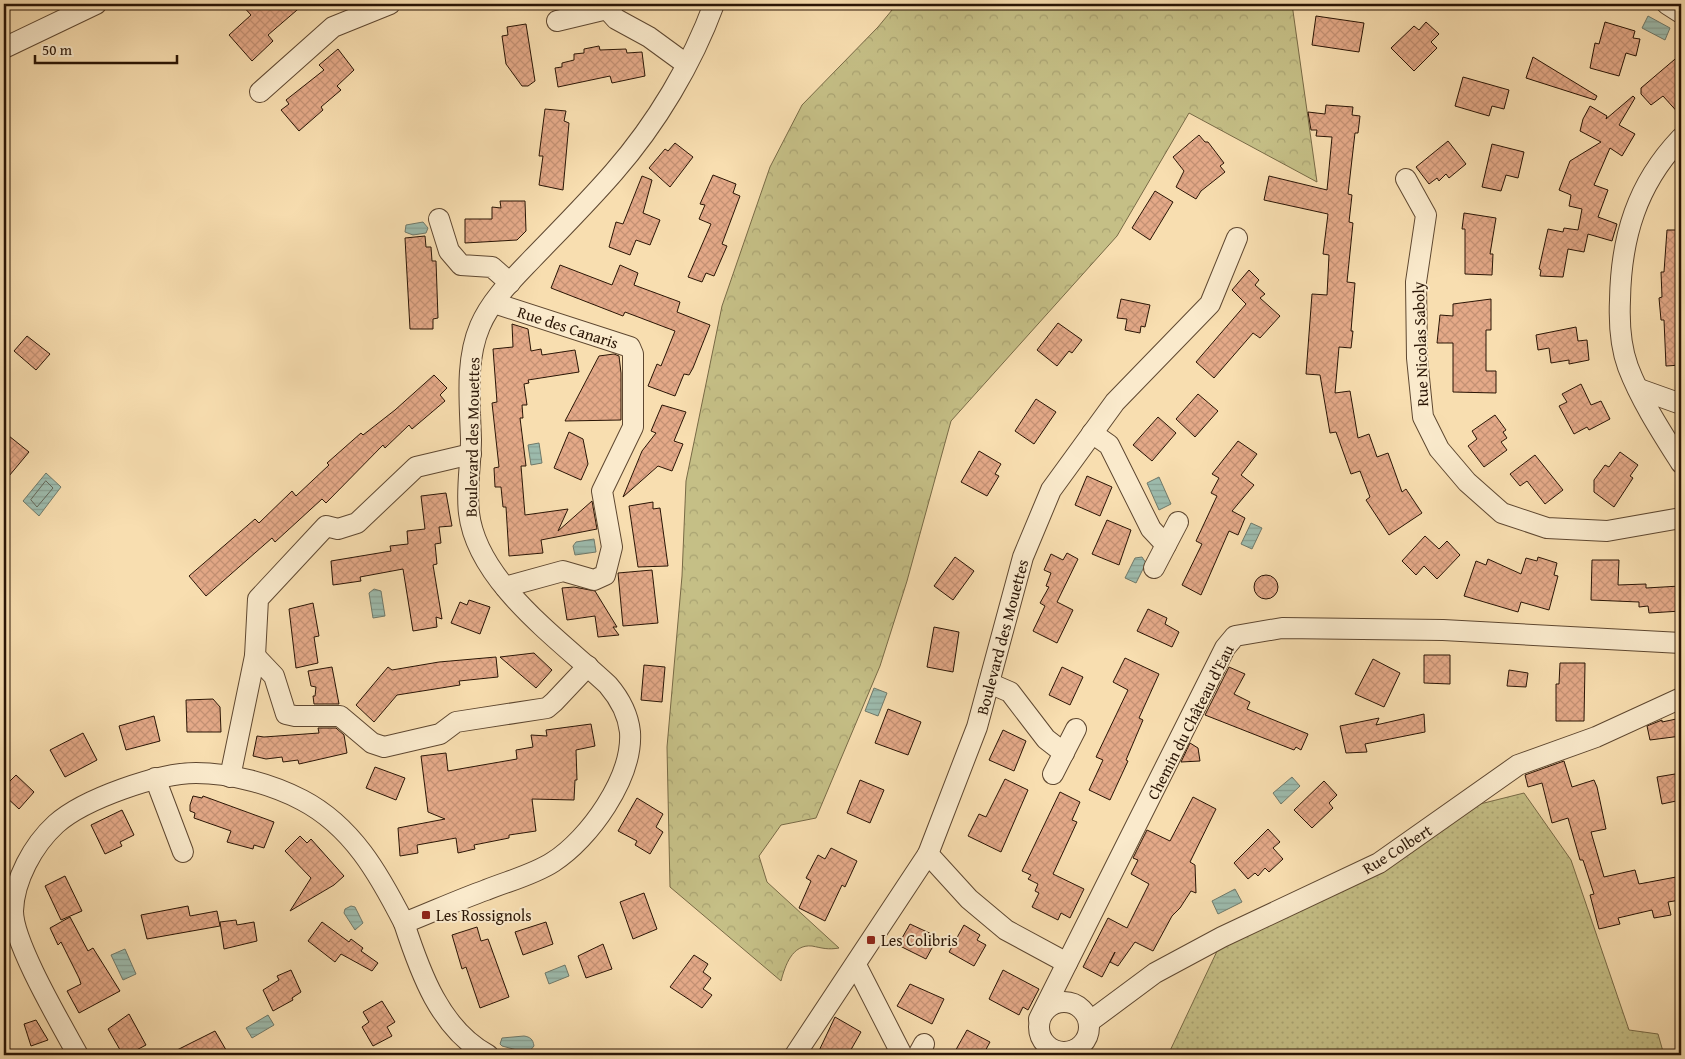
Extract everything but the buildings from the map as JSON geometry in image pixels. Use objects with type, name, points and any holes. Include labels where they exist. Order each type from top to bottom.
[{"type":"street","points":[[4,48],[96,4]]},
{"type":"street","points":[[260,92],[333,27],[390,4]]},
{"type":"street","name":"Boulevard des Mouettes","points":[[404,923],[542,869],[580,842],[590,830],[610,796],[625,765],[630,734],[624,708],[617,696],[588,666],[527,611],[505,587],[485,557],[472,528],[468,496],[471,454],[470,374],[473,348],[480,326],[494,303],[510,283],[615,172],[658,112],[686,64],[714,4]]},
{"type":"street","points":[[1667,4],[1681,13]]},
{"type":"street","points":[[557,21],[606,6],[616,19],[650,37],[686,64]]},
{"type":"street","points":[[1681,138],[1653,172],[1636,206],[1625,238],[1620,274],[1620,330],[1628,367],[1652,416],[1681,463]]},
{"type":"street","name":"Rue Nicolas Saboly","points":[[1406,179],[1426,215],[1416,282],[1417,358],[1423,416],[1439,449],[1467,482],[1502,513],[1547,528],[1607,531],[1681,518]]},
{"type":"street","points":[[439,219],[449,252],[460,265],[492,267],[510,283]]},
{"type":"street","name":"Boulevard des Mouettes","points":[[795,1055],[928,854],[977,727],[1023,557],[1051,490],[1115,402],[1210,304],[1237,238]]},
{"type":"street","name":"Rue des Canaris","points":[[494,303],[630,347],[633,354],[633,427],[602,491],[612,548],[605,575],[594,580],[563,571],[505,587]]},
{"type":"street","points":[[1639,390],[1681,404]]},
{"type":"street","points":[[1092,433],[1109,446],[1151,528],[1166,545]]},
{"type":"street","points":[[230,776],[255,656],[258,599],[326,526],[338,530],[357,523],[416,467],[471,454]]},
{"type":"street","points":[[1154,568],[1178,522]]},
{"type":"street","name":"Chemin du Château d'Eau","points":[[1039,1019],[1225,648],[1235,636],[1282,628],[1443,630],[1681,643]]},
{"type":"street","points":[[255,656],[274,676],[286,714],[295,716],[340,716],[372,743],[384,747],[440,734],[456,722],[546,708],[588,666]]},
{"type":"street","points":[[989,683],[1010,692],[1046,740],[1064,754]]},
{"type":"street","name":"Rue Colbert","points":[[1089,1022],[1163,969],[1299,899],[1379,864],[1518,765],[1596,736],[1681,698]]},
{"type":"street","points":[[1053,774],[1076,729]]},
{"type":"street","points":[[78,1055],[42,989],[20,939],[13,912],[17,889],[40,840],[57,823],[75,811],[129,787],[155,778],[196,773],[230,776],[253,782],[301,800],[326,815],[348,834],[380,878],[404,923],[415,957],[450,1023],[476,1049],[488,1055]]},
{"type":"street","points":[[155,778],[183,852]]},
{"type":"street","points":[[928,854],[969,898],[1006,930],[1067,963]]},
{"type":"street","points":[[856,965],[902,1055]]},
{"type":"street","points":[[1058,1001],[1078,1005],[1086,1014],[1089,1022],[1088,1035],[1084,1043],[1070,1052],[1052,1050],[1043,1043],[1038,1028],[1039,1019],[1050,1005],[1058,1001]]},
{"type":"green space","points":[[897,4],[1292,4],[1317,182],[1189,113],[1117,236],[951,421],[907,581],[880,666],[816,818],[781,825],[759,856],[767,882],[839,948],[828,949],[805,946],[799,949],[790,957],[781,981],[670,887],[667,747],[682,576],[686,481],[722,306],[770,167],[802,105],[878,27]]},
{"type":"green space","points":[[1524,793],[1571,860],[1629,1030],[1658,1034],[1664,1055],[1168,1055],[1219,947],[1472,806]]},
{"type":"water","points":[[1648,16],[1670,28],[1665,40],[1642,28]]},
{"type":"water","points":[[423,222],[428,228],[426,233],[413,235],[405,232],[406,225]]},
{"type":"water","points":[[539,443],[542,463],[531,465],[528,445]]},
{"type":"water","points":[[46,473],[61,487],[39,516],[23,501]]},
{"type":"water","points":[[1159,477],[1171,504],[1159,510],[1147,483]]},
{"type":"water","points":[[1251,523],[1262,528],[1252,549],[1241,544]]},
{"type":"water","points":[[594,539],[596,552],[575,555],[573,546],[576,542]]},
{"type":"water","points":[[1142,557],[1146,563],[1136,583],[1125,578],[1135,558]]},
{"type":"water","points":[[374,589],[381,591],[385,616],[373,618],[369,593]]},
{"type":"water","points":[[874,688],[887,693],[878,716],[865,711]]},
{"type":"water","points":[[1292,777],[1300,786],[1281,804],[1273,793]]},
{"type":"water","points":[[1235,889],[1242,902],[1218,914],[1212,901]]},
{"type":"water","points":[[351,906],[355,907],[363,923],[355,930],[344,913],[345,909]]},
{"type":"water","points":[[125,949],[136,974],[123,980],[111,955]]},
{"type":"water","points":[[565,965],[569,976],[549,984],[545,973]]},
{"type":"water","points":[[268,1015],[274,1025],[252,1038],[246,1028]]},
{"type":"water","points":[[524,1036],[531,1039],[534,1044],[528,1053],[500,1044],[502,1038]]},
{"type":"place","name":"Les Rossignols","points":[[426,915]]},
{"type":"place","name":"Les Colibris","points":[[871,940]]}]
